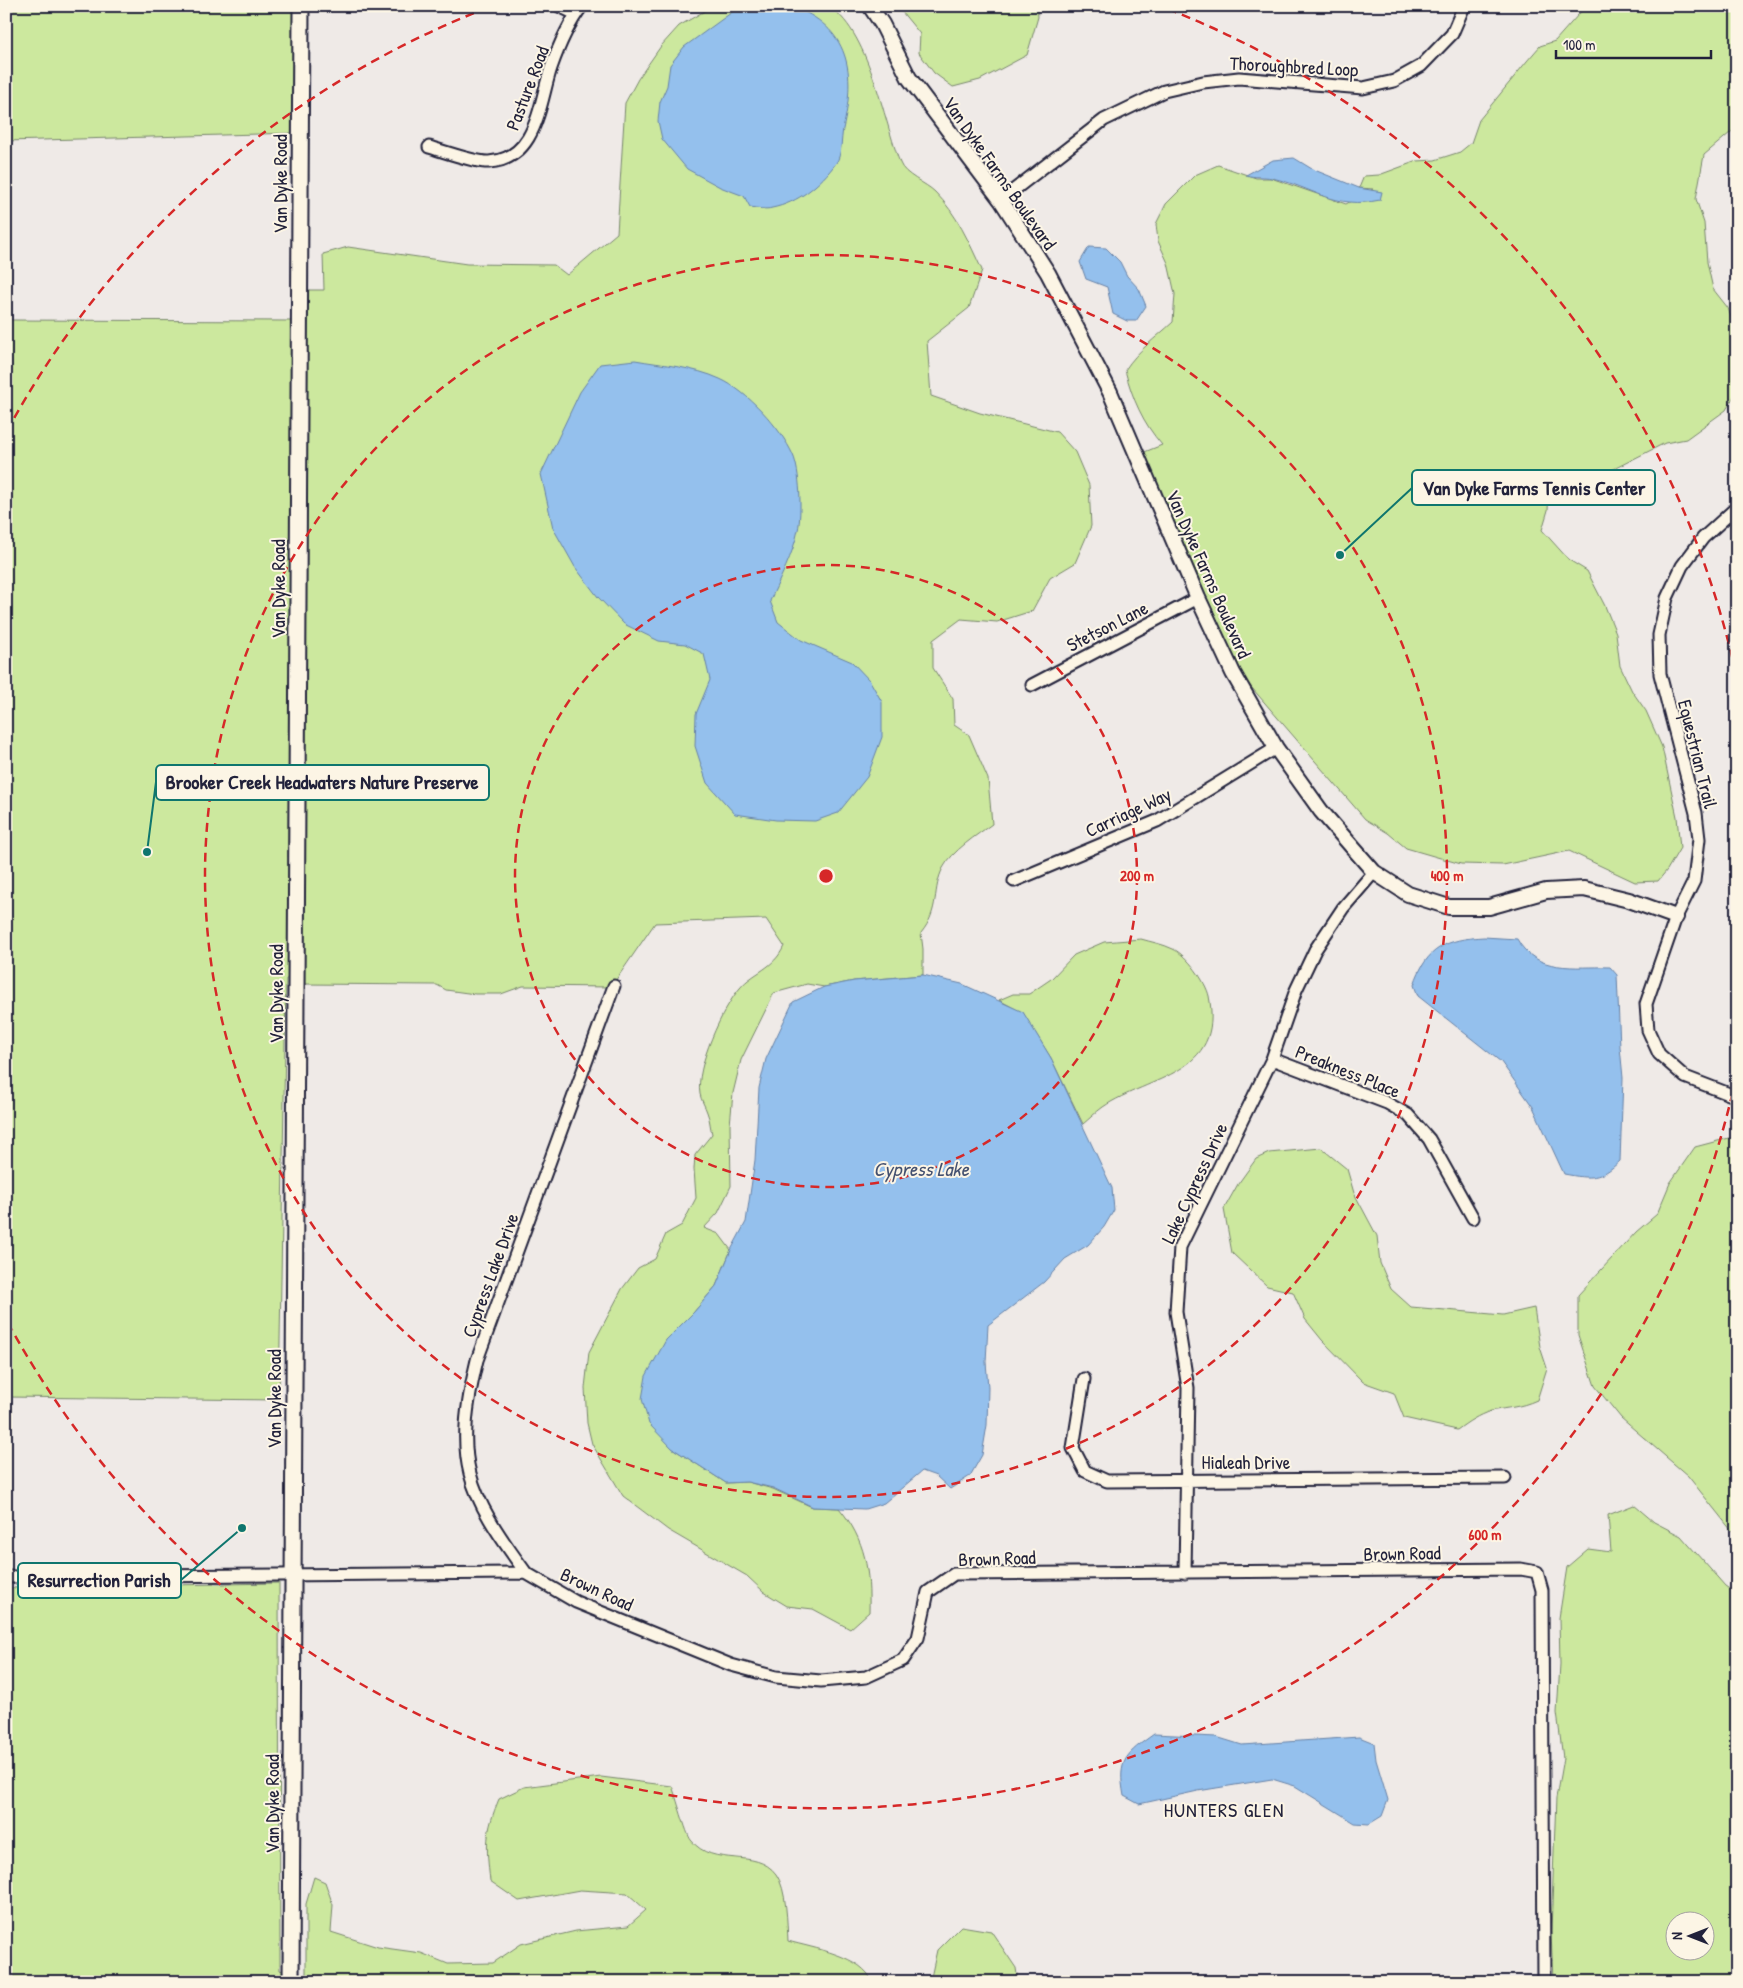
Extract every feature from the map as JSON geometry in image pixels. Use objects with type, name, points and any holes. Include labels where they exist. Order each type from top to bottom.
[{"type":"main road","name":"Van Dyke Road","points":[[291,1982],[301,6]]},
{"type":"street","points":[[559,6],[579,10]]},
{"type":"street","name":"Van Dyke Farms Boulevard","points":[[870,6],[882,24],[908,78],[1001,200],[1048,273],[1110,392],[1198,598],[1233,673],[1276,748],[1321,811],[1374,872],[1408,894],[1449,906],[1488,907],[1546,892],[1584,888],[1629,900],[1676,917]]},
{"type":"street","name":"Thoroughbred Loop","points":[[1001,200],[1104,120],[1164,91],[1202,82],[1239,78],[1363,88],[1394,81],[1421,66],[1452,34],[1464,6]]},
{"type":"street","name":"Pasture Road","points":[[429,147],[487,162],[506,159],[521,149],[532,131],[552,67],[579,10]]},
{"type":"street","name":"Equestrian Trail","points":[[1737,507],[1703,538],[1682,566],[1667,598],[1659,634],[1660,674],[1696,813],[1699,839],[1694,881],[1676,917],[1646,1004],[1648,1030],[1659,1054],[1685,1077],[1737,1097]]},
{"type":"street","name":"Stetson Lane","points":[[1032,685],[1198,598]]},
{"type":"street","name":"Carriage Way","points":[[1014,881],[1157,821],[1276,748]]},
{"type":"street","name":"Lake Cypress Drive","points":[[1186,1573],[1185,1480],[1188,1388],[1176,1312],[1180,1247],[1272,1059],[1296,990],[1315,950],[1343,908],[1374,872]]},
{"type":"street","name":"Cypress Lake Drive","points":[[526,1573],[491,1523],[478,1500],[469,1475],[464,1449],[468,1400],[477,1360],[614,986]]},
{"type":"street","name":"Preakness Place","points":[[1272,1059],[1387,1103],[1408,1116],[1429,1139],[1473,1218]]},
{"type":"street","name":"Hialeah Drive","points":[[1084,1379],[1073,1448],[1085,1471],[1107,1481],[1505,1478]]},
{"type":"street","name":"Brown Road","points":[[526,1573],[576,1602],[731,1665],[776,1677],[821,1681],[866,1677],[903,1660],[918,1638],[928,1592],[954,1574],[1521,1569],[1537,1572],[1542,1590],[1544,1982]]},
{"type":"street","points":[[6,1577],[526,1573]]},
{"type":"green space","points":[[6,6],[294,6],[295,133],[6,141]]},
{"type":"green space","points":[[713,6],[827,6],[841,17],[853,33],[864,54],[902,167],[910,175],[935,192],[950,210],[962,229],[982,270],[969,308],[927,341],[931,396],[980,413],[1057,432],[1075,452],[1089,485],[1091,526],[1075,563],[1050,578],[1032,611],[997,622],[961,619],[933,640],[933,668],[953,699],[954,725],[969,735],[988,779],[992,824],[972,838],[952,856],[943,868],[931,916],[921,933],[923,975],[854,981],[824,987],[807,984],[774,993],[741,1060],[733,1093],[730,1125],[731,1186],[718,1213],[704,1228],[719,1234],[731,1250],[716,1286],[694,1312],[672,1448],[726,1483],[747,1482],[773,1489],[812,1507],[839,1508],[861,1544],[869,1583],[869,1612],[850,1629],[813,1609],[787,1606],[764,1592],[747,1576],[668,1530],[623,1496],[592,1444],[587,1423],[585,1388],[589,1352],[622,1289],[638,1268],[655,1259],[666,1234],[682,1225],[696,1198],[695,1155],[712,1134],[708,1115],[700,1094],[702,1069],[712,1038],[733,997],[745,983],[775,960],[784,946],[766,919],[655,923],[611,987],[523,986],[501,994],[475,994],[446,990],[437,985],[302,984],[306,290],[324,290],[323,254],[348,247],[467,264],[554,265],[567,275],[617,233],[625,103],[638,79],[661,46],[679,26]]},
{"type":"green space","points":[[897,6],[1037,6],[1038,17],[1027,55],[980,80],[953,87],[934,73],[919,53],[920,34]]},
{"type":"green space","points":[[1586,6],[1737,6],[1737,127],[1704,155],[1696,199],[1704,223],[1707,262],[1713,289],[1728,308],[1736,332],[1737,391],[1726,410],[1686,439],[1665,443],[1598,477],[1580,476],[1549,492],[1548,510],[1542,530],[1569,560],[1587,571],[1616,633],[1620,666],[1632,691],[1646,711],[1662,747],[1677,817],[1680,848],[1658,881],[1635,882],[1569,851],[1503,865],[1461,864],[1406,848],[1388,833],[1365,819],[1233,666],[1142,453],[1162,445],[1149,428],[1139,410],[1125,370],[1141,350],[1173,322],[1175,294],[1168,263],[1158,241],[1156,224],[1166,204],[1195,175],[1218,165],[1256,178],[1271,178],[1346,204],[1373,189],[1359,188],[1364,176],[1379,175],[1417,161],[1435,160],[1460,152],[1471,143],[1479,120],[1527,61],[1540,46],[1555,41]]},
{"type":"green space","points":[[6,320],[293,321],[288,857],[290,857],[290,978],[286,979],[279,1400],[6,1397]]},
{"type":"green space","points":[[1141,939],[1178,952],[1190,963],[1200,977],[1209,996],[1211,1022],[1206,1042],[1195,1058],[1179,1070],[1103,1107],[1083,1124],[1051,1058],[1023,1013],[999,1000],[1013,994],[1029,994],[1051,979],[1074,955],[1104,942]]},
{"type":"green space","points":[[1729,1138],[1737,1139],[1737,1534],[1731,1530],[1688,1476],[1621,1418],[1595,1386],[1578,1335],[1578,1295],[1636,1232],[1657,1214],[1670,1183],[1695,1147]]},
{"type":"green space","points":[[1321,1148],[1347,1169],[1354,1193],[1377,1236],[1380,1263],[1391,1289],[1411,1307],[1503,1315],[1534,1308],[1540,1347],[1547,1368],[1537,1400],[1519,1406],[1491,1411],[1473,1419],[1457,1430],[1404,1418],[1394,1393],[1363,1382],[1322,1340],[1305,1319],[1293,1292],[1267,1286],[1232,1253],[1224,1209],[1238,1184],[1256,1159],[1269,1153]]},
{"type":"green space","points":[[1634,1505],[1654,1522],[1681,1536],[1725,1586],[1737,1594],[1737,1982],[1553,1982],[1551,1931],[1556,1798],[1563,1758],[1557,1713],[1560,1664],[1559,1618],[1567,1567],[1588,1549],[1611,1552],[1608,1515]]},
{"type":"green space","points":[[279,1583],[280,1970],[285,1972],[285,1982],[6,1982],[6,1588]]},
{"type":"green space","points":[[601,1777],[672,1786],[689,1836],[700,1849],[711,1854],[757,1861],[768,1866],[776,1874],[780,1880],[784,1897],[788,1941],[848,1959],[867,1973],[872,1982],[306,1982],[306,1904],[314,1877],[325,1882],[333,1905],[331,1932],[378,1947],[421,1953],[448,1964],[493,1963],[521,1944],[576,1931],[628,1926],[646,1910],[627,1893],[580,1890],[519,1901],[490,1881],[488,1839],[491,1821],[499,1799],[524,1787]]},
{"type":"green space","points":[[961,1926],[991,1931],[1016,1968],[1018,1982],[930,1982],[937,1950]]},
{"type":"water","points":[[790,6],[815,18],[829,29],[839,43],[845,58],[848,74],[847,110],[838,160],[808,192],[791,202],[770,209],[750,207],[744,196],[720,187],[687,169],[662,139],[658,121],[660,102],[667,86],[670,65],[684,47],[739,7]]},
{"type":"water","points":[[1294,158],[1312,169],[1359,188],[1382,192],[1380,200],[1349,202],[1336,200],[1269,177],[1246,175],[1273,160]]},
{"type":"water","points":[[1089,247],[1106,248],[1120,262],[1127,276],[1139,289],[1146,306],[1136,321],[1127,321],[1113,314],[1107,287],[1086,279],[1080,262]]},
{"type":"water","points":[[635,360],[700,372],[720,379],[730,385],[752,401],[772,422],[788,444],[793,455],[799,481],[799,523],[790,557],[770,601],[778,622],[801,640],[852,662],[870,681],[882,702],[882,737],[867,777],[838,813],[815,821],[776,820],[735,814],[707,783],[695,746],[696,714],[710,680],[704,654],[685,644],[659,641],[624,624],[598,597],[575,567],[553,528],[541,474],[580,392],[600,364]]},
{"type":"water","points":[[1484,937],[1517,939],[1525,950],[1535,958],[1546,963],[1570,967],[1610,967],[1617,975],[1623,1078],[1620,1161],[1607,1172],[1588,1177],[1564,1174],[1533,1107],[1501,1062],[1418,996],[1414,985],[1419,972],[1431,954],[1448,943]]},
{"type":"water","name":"Cypress Lake","points":[[923,975],[962,984],[1023,1012],[1051,1058],[1112,1188],[1114,1210],[1104,1227],[1088,1245],[1065,1259],[1044,1282],[988,1325],[986,1362],[988,1387],[987,1425],[982,1455],[970,1476],[950,1489],[936,1476],[922,1471],[884,1503],[865,1509],[813,1507],[773,1488],[747,1482],[726,1483],[672,1448],[649,1424],[642,1399],[646,1376],[666,1340],[694,1312],[716,1286],[731,1250],[746,1222],[755,1160],[759,1088],[766,1059],[793,1002],[824,987],[854,981]]},
{"type":"water","points":[[1154,1734],[1216,1737],[1242,1745],[1359,1737],[1374,1743],[1376,1760],[1388,1800],[1382,1816],[1369,1824],[1355,1823],[1295,1786],[1272,1779],[1198,1791],[1139,1804],[1124,1796],[1122,1784],[1123,1766],[1130,1753]]},
{"type":"place","name":"Van Dyke Farms Tennis Center","points":[[1340,555]]},
{"type":"place","name":"Brooker Creek Headwaters Nature Preserve","points":[[147,852]]},
{"type":"place","name":"Resurrection Parish","points":[[242,1528]]},
{"type":"district","name":"HUNTERS GLEN","points":[[1224,1809]]}]
